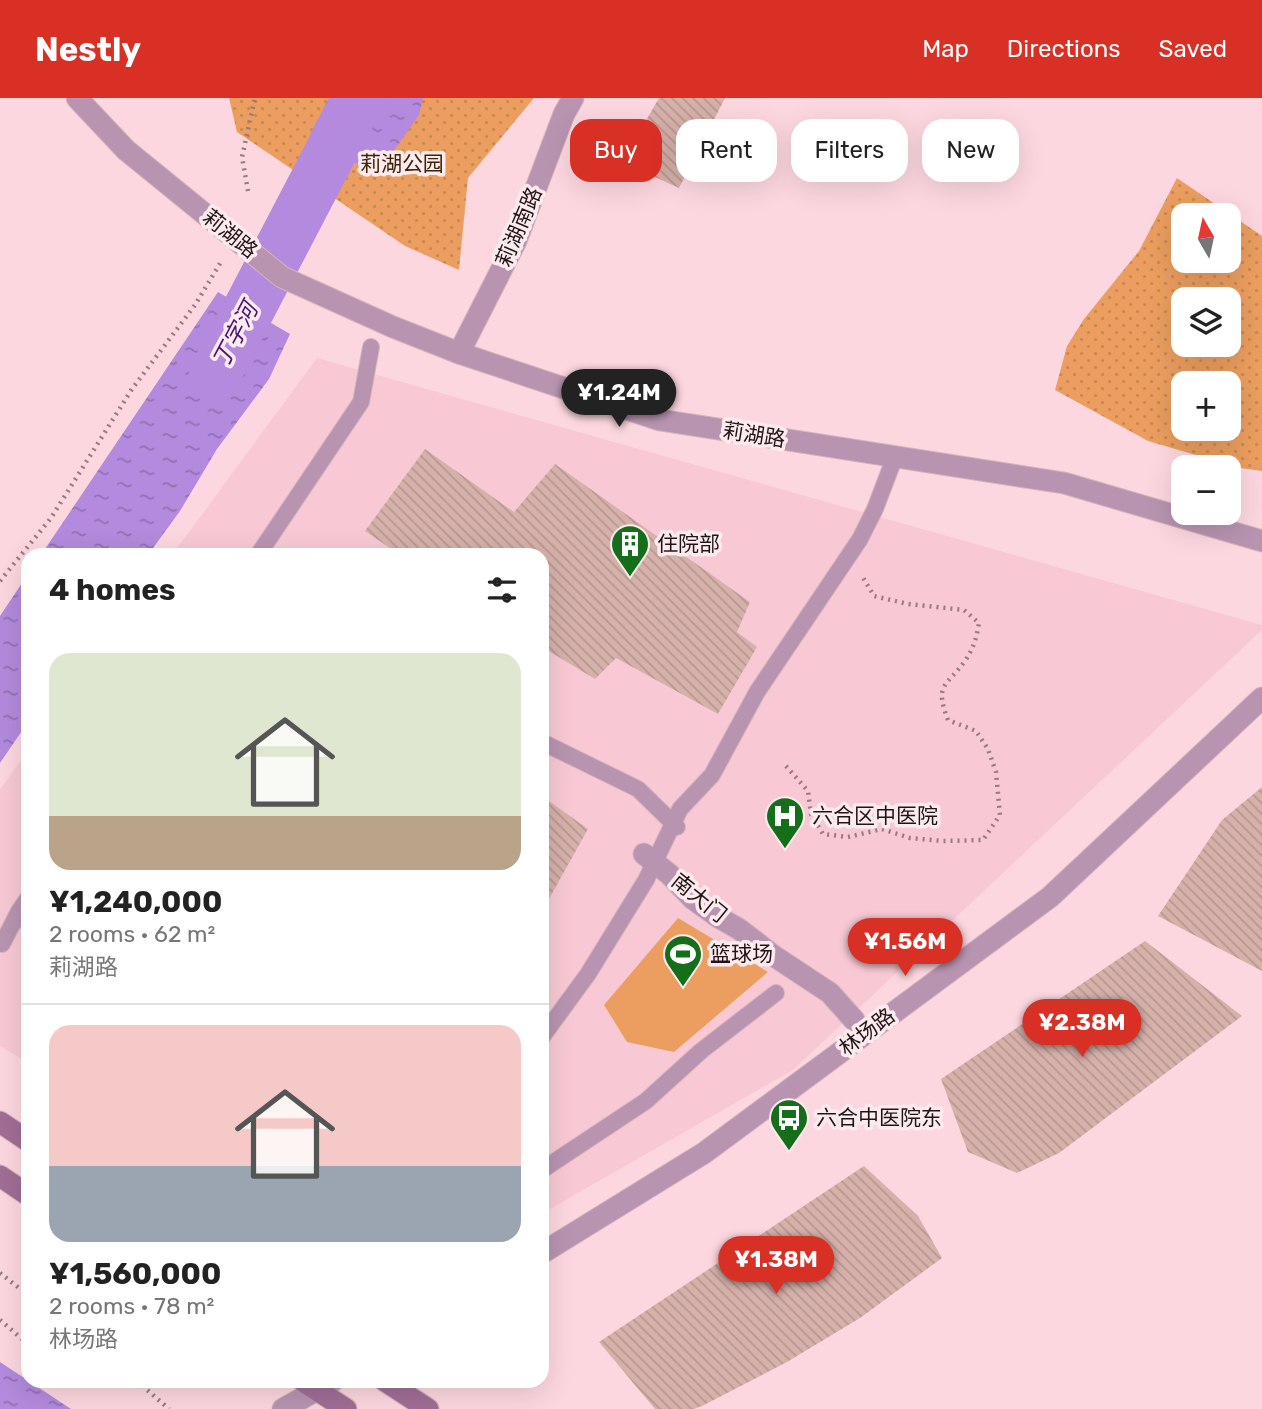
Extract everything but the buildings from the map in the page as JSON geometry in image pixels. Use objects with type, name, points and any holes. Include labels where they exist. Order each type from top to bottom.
[{"type":"main road","points":[[0,1122],[21,1136]]},
{"type":"main road","points":[[0,1176],[21,1190]]},
{"type":"main road","points":[[322,1388],[346,1409]]},
{"type":"main road","points":[[396,1388],[428,1409]]},
{"type":"street","name":"莉湖路","points":[[77,98],[126,150],[282,277],[458,353],[660,420],[1064,483],[1262,541]]},
{"type":"street","name":"莉湖南路","points":[[458,353],[516,241],[564,114],[573,98]]},
{"type":"street","name":"林场路","points":[[549,1249],[704,1153],[1050,897],[1262,698]]},
{"type":"street","name":"南大门","points":[[644,854],[669,874],[693,899],[830,993],[854,1020]]},
{"type":"street","points":[[283,1409],[312,1388]]},
{"type":"lane","points":[[263,548],[361,402],[372,347]]},
{"type":"lane","points":[[549,1027],[588,974],[639,892],[680,808],[712,775],[757,692],[860,540],[891,467]]},
{"type":"lane","points":[[549,744],[638,789],[677,827]]},
{"type":"lane","points":[[2,944],[21,908]]},
{"type":"lane","points":[[549,1165],[646,1101],[701,1051],[776,993]]},
{"type":"path","points":[[248,191],[243,157],[255,98]]},
{"type":"path","points":[[27,548],[51,518],[132,389],[195,305],[227,253]]},
{"type":"path","points":[[0,581],[21,555]]},
{"type":"path","points":[[786,766],[808,791],[811,814],[823,834],[848,837],[882,829],[910,838],[983,840],[1000,815],[996,772],[988,749],[976,731],[948,720],[941,702],[945,684],[976,642],[979,624],[964,610],[908,604],[874,596],[862,576]]},
{"type":"path","points":[[0,1273],[21,1290]]},
{"type":"path","points":[[0,1320],[21,1338]]},
{"type":"path","points":[[145,1388],[169,1409]]},
{"type":"shaded area","name":"六合区中医院","points":[[317,358],[1262,625],[1262,630],[793,1070],[549,1210],[549,548],[177,548]]},
{"type":"shaded area","points":[[21,760],[21,1059],[0,1046],[0,789]]},
{"type":"green space","name":"莉湖公园","points":[[229,98],[534,98],[468,178],[459,270],[405,246],[237,132]]},
{"type":"green space","points":[[1177,178],[1214,203],[1171,203],[1171,273],[1241,273],[1241,222],[1262,236],[1262,471],[1241,468],[1241,455],[1196,455],[1148,441],[1055,390],[1067,346],[1084,319],[1139,251]]},
{"type":"green space","name":"篮球场","points":[[678,918],[768,972],[674,1052],[627,1042],[604,1005]]},
{"type":"water","points":[[329,98],[423,98],[419,115],[376,176],[310,134]]},
{"type":"water","points":[[218,292],[290,334],[269,379],[217,449],[180,511],[153,548],[46,548]]},
{"type":"water","points":[[21,584],[21,732],[0,763],[0,616]]},
{"type":"water","points":[[0,1362],[21,1376],[21,1388],[39,1388],[71,1409],[0,1409]]},
{"type":"waterway","name":"丁字河","points":[[215,374],[359,98]]},
{"type":"place","name":"住院部","points":[[630,578]]},
{"type":"place","name":"六合区中医院","points":[[785,850]]},
{"type":"place","name":"篮球场","points":[[683,988]]},
{"type":"place","name":"六合中医院东","points":[[789,1152]]}]
